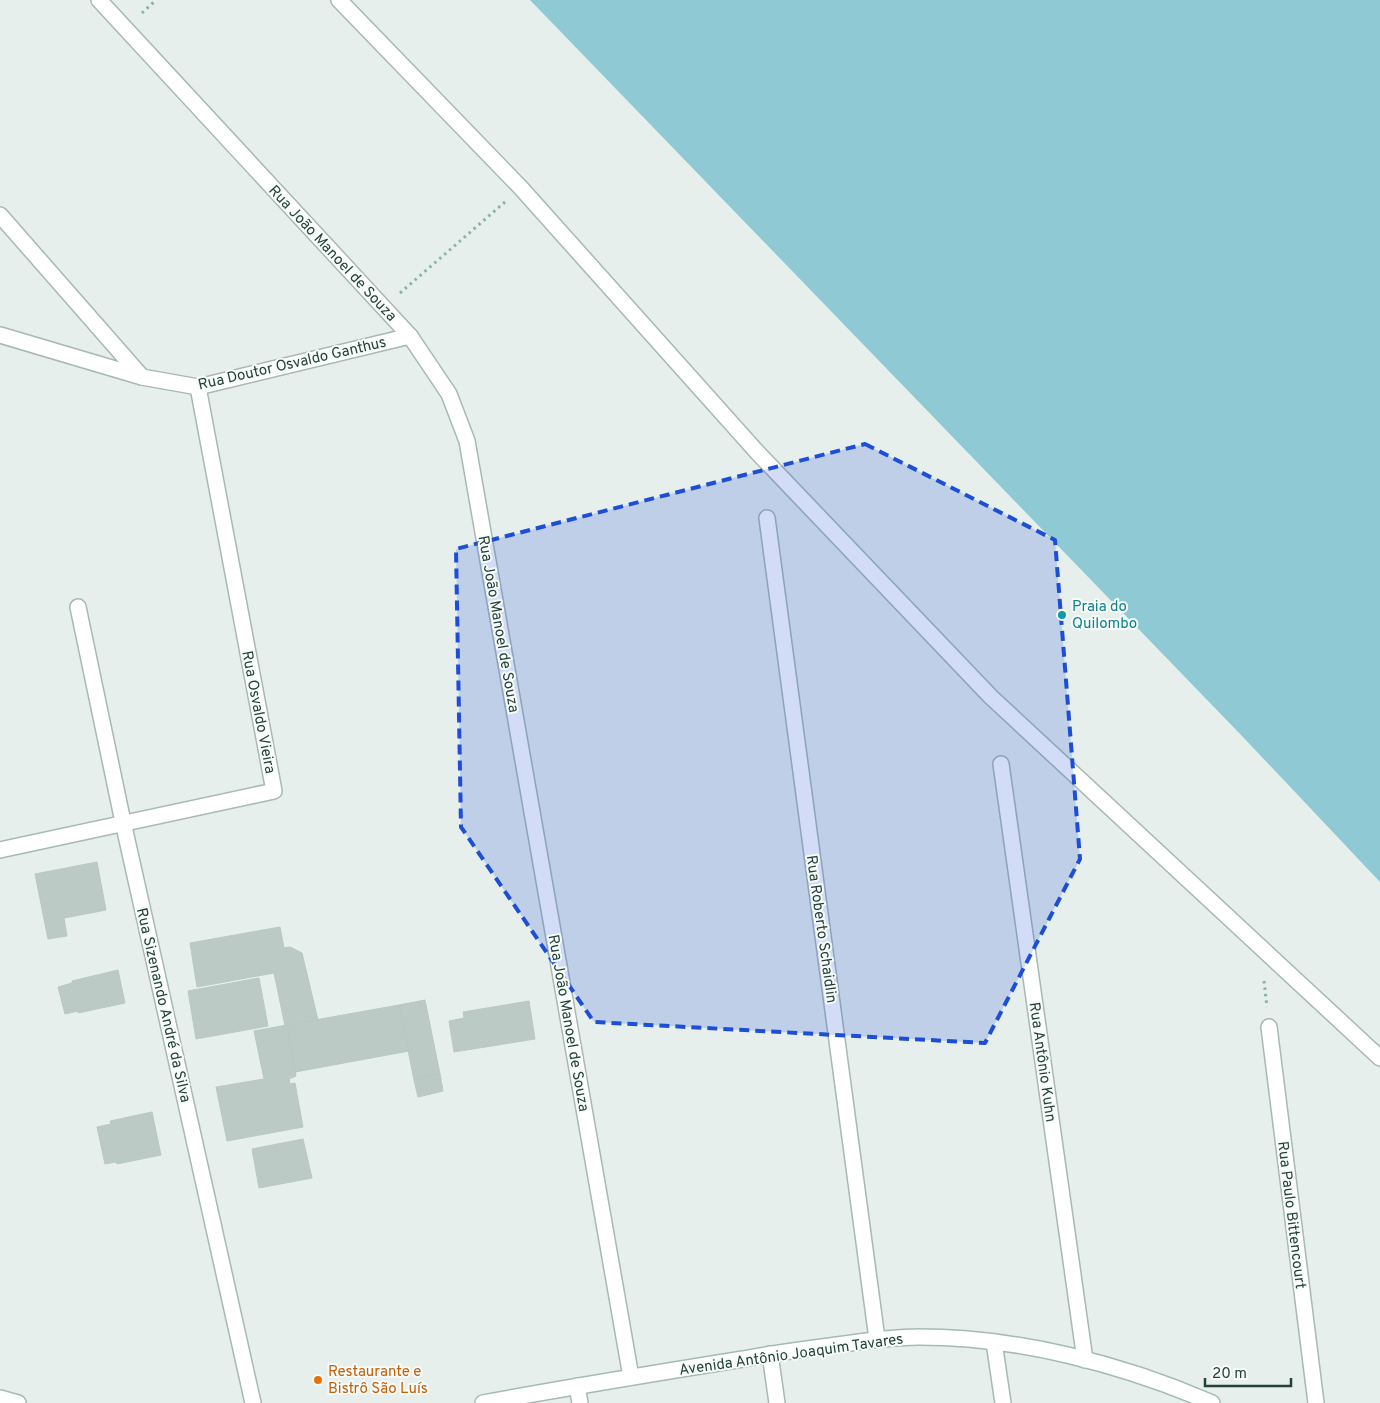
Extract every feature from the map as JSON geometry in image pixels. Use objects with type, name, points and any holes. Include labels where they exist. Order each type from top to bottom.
[{"type":"street","name":"Rua João Manoel de Souza","points":[[99,0],[410,336],[450,394],[467,441],[631,1377]]},
{"type":"street","points":[[339,0],[521,188],[756,452],[991,697],[1380,1058]]},
{"type":"street","points":[[0,215],[142,377]]},
{"type":"street","name":"Rua Doutor Osvaldo Ganthus","points":[[0,335],[142,377],[198,387],[410,336]]},
{"type":"street","name":"Rua Osvaldo Vieira","points":[[0,850],[274,791],[198,387]]},
{"type":"street","name":"Rua Roberto Schaidlin","points":[[767,518],[877,1339]]},
{"type":"street","name":"Rua Sizenando André da Silva","points":[[78,607],[123,822],[253,1403]]},
{"type":"street","name":"Rua Antônio Kuhn","points":[[1001,764],[1085,1360]]},
{"type":"street","name":"Rua Paulo Bittencourt","points":[[1269,1027],[1316,1403]]},
{"type":"street","name":"Avenida Antônio Joaquim Tavares","points":[[483,1403],[770,1354],[877,1339],[919,1337],[994,1342],[1085,1360],[1127,1372],[1212,1403]]},
{"type":"street","points":[[994,1342],[1003,1403]]},
{"type":"street","points":[[770,1354],[777,1403]]},
{"type":"street","points":[[577,1386],[580,1403]]},
{"type":"street","points":[[0,1398],[18,1403]]},
{"type":"path","points":[[383,308],[521,188]]},
{"type":"path","points":[[1260,945],[1269,1027]]},
{"type":"highlighted area","points":[[865,444],[1055,540],[1080,859],[985,1043],[594,1022],[461,827],[456,549]]},
{"type":"water","points":[[530,0],[1380,0],[1380,882],[1242,736]]},
{"type":"building","points":[[97,862],[106,910],[64,918],[67,936],[48,939],[35,874]]},
{"type":"building","points":[[280,927],[284,948],[290,947],[302,953],[318,1020],[285,1026],[274,973],[197,987],[190,943]]},
{"type":"building","points":[[118,970],[125,1003],[65,1014],[58,987],[72,983],[72,981]]},
{"type":"building","points":[[259,978],[268,1026],[196,1039],[188,991]]},
{"type":"building","points":[[425,1000],[440,1074],[414,1080],[399,1005]]},
{"type":"building","points":[[529,1001],[535,1039],[454,1052],[449,1021],[464,1018],[463,1012]]},
{"type":"building","points":[[399,1005],[409,1051],[295,1072],[287,1025]]},
{"type":"building","points":[[287,1025],[296,1076],[289,1079],[290,1084],[295,1083],[303,1127],[227,1141],[216,1087],[264,1079],[254,1031]]},
{"type":"building","points":[[440,1074],[443,1091],[418,1097],[414,1080]]},
{"type":"building","points":[[152,1112],[161,1155],[117,1164],[116,1162],[105,1164],[97,1127],[111,1124],[110,1121]]},
{"type":"building","points":[[303,1139],[312,1178],[259,1188],[252,1149]]},
{"type":"place","name":"Praia do Quilombo","points":[[1062,615]]},
{"type":"place","name":"Restaurante e Bistrô São Luís","points":[[318,1380]]}]
